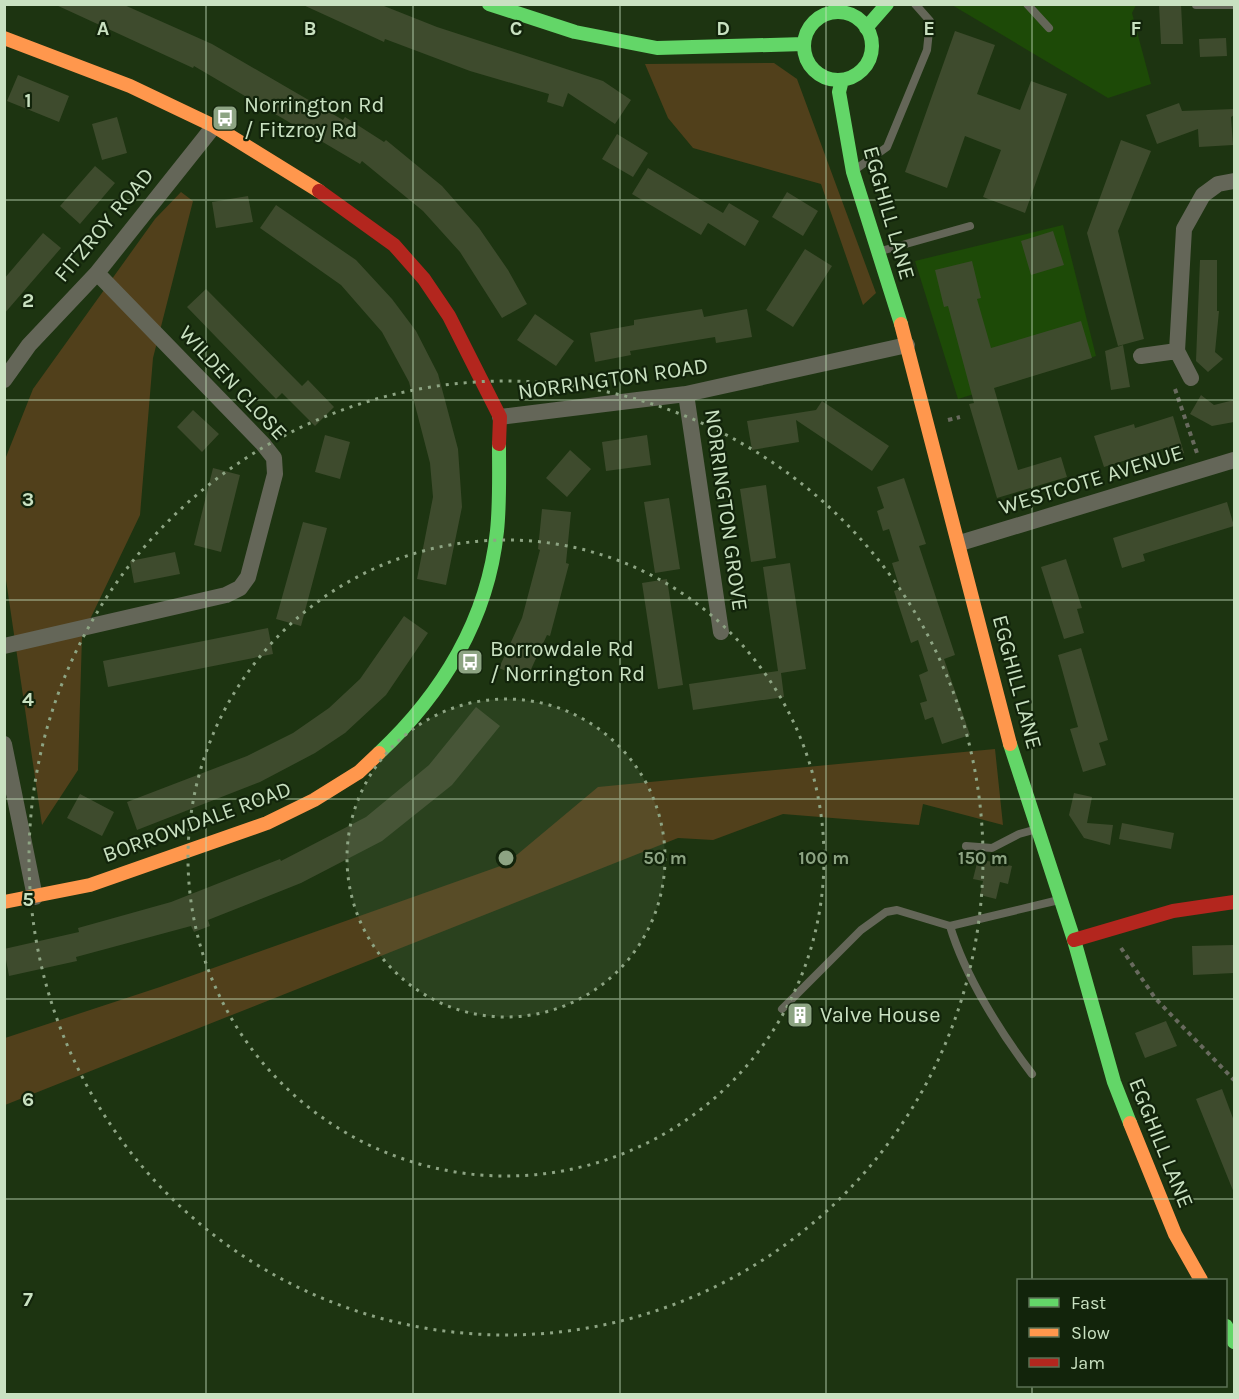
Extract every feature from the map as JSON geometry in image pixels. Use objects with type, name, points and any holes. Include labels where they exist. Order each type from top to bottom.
[{"type":"street","points":[[489,4],[575,32],[657,48],[804,44]]},
{"type":"street","points":[[866,28],[887,4]]},
{"type":"street","points":[[829,14],[850,15],[866,28],[872,50],[869,61],[853,77],[830,80],[810,66],[804,44],[812,25],[829,14]]},
{"type":"street","name":"NORRINGTON ROAD","points":[[4,38],[130,86],[214,126],[343,207],[394,245],[424,279],[449,315],[500,417],[686,394],[907,345]]},
{"type":"street","name":"EGGHILL LANE","points":[[842,80],[839,92],[853,172],[907,345],[960,543],[1008,739],[1074,940],[1114,1082],[1175,1234],[1200,1279]]},
{"type":"street","name":"FITZROY ROAD","points":[[4,380],[29,345],[97,273],[214,126]]},
{"type":"street","points":[[1191,378],[1177,351],[1184,229],[1203,195],[1218,184],[1234,181]]},
{"type":"street","name":"WILDEN CLOSE","points":[[4,646],[225,595],[240,588],[248,577],[275,474],[274,458],[263,444],[97,273]]},
{"type":"street","points":[[1141,356],[1177,351]]},
{"type":"street","name":"NORRINGTON GROVE","points":[[686,394],[721,632]]},
{"type":"street","name":"BORROWDALE ROAD","points":[[4,902],[90,885],[267,823],[315,800],[359,772],[411,723],[442,682],[468,639],[485,588],[497,532],[500,417]]},
{"type":"street","name":"WESTCOTE AVENUE","points":[[960,543],[1234,460]]},
{"type":"street","points":[[4,744],[35,897]]},
{"type":"street","points":[[1074,940],[1108,931],[1135,920],[1199,904],[1234,902]]},
{"type":"street","points":[[1227,1328],[1234,1342]]},
{"type":"lane","points":[[853,172],[887,147],[927,50],[930,21],[915,4]]},
{"type":"lane","points":[[1027,4],[1049,28]]},
{"type":"lane","points":[[1196,5],[1234,5]]},
{"type":"lane","points":[[878,252],[970,226]]},
{"type":"lane","points":[[966,846],[992,848],[1019,834],[1037,829]]},
{"type":"lane","points":[[782,1009],[861,930],[886,912],[897,909],[950,926],[1060,900]]},
{"type":"lane","points":[[950,926],[958,954],[1016,1053],[1032,1074]]},
{"type":"path","points":[[1191,378],[1175,389],[1203,469]]},
{"type":"path","points":[[1108,931],[1155,998],[1234,1080]]},
{"type":"shaded area","points":[[952,5],[1136,5],[1132,13],[1151,84],[1108,98]]},
{"type":"shaded area","points":[[774,63],[797,79],[876,293],[863,305],[821,184],[693,148],[668,118],[645,64]]},
{"type":"shaded area","points":[[181,192],[193,201],[153,358],[140,515],[82,636],[78,770],[42,825],[5,573],[4,462],[33,389],[155,219]]},
{"type":"shaded area","points":[[1063,225],[1096,356],[958,399],[915,261]]},
{"type":"shaded area","points":[[995,749],[1003,825],[923,804],[919,825],[783,814],[713,840],[678,838],[5,1105],[5,1038],[160,987],[506,864],[598,787]]},
{"type":"building","points":[[54,4],[122,4],[212,44],[343,120],[345,117],[384,142],[386,140],[442,186],[479,228],[508,270],[527,304],[502,318],[460,252],[423,211],[362,161],[360,164],[194,66],[193,68]]},
{"type":"building","points":[[301,4],[379,4],[437,27],[603,81],[631,100],[615,124],[568,93],[563,107],[547,102],[549,94],[470,71],[385,39],[384,42]]},
{"type":"building","points":[[1159,4],[1181,4],[1183,44],[1161,44]]},
{"type":"building","points":[[955,31],[995,45],[977,94],[1020,110],[1031,81],[1067,94],[1025,213],[983,197],[1001,150],[965,136],[947,188],[905,172]]},
{"type":"building","points":[[1226,38],[1227,56],[1200,57],[1199,39]]},
{"type":"building","points":[[18,75],[69,96],[59,122],[7,101]]},
{"type":"building","points":[[1179,103],[1182,111],[1234,109],[1234,115],[1231,117],[1233,145],[1199,147],[1198,129],[1157,144],[1146,115]]},
{"type":"building","points":[[117,117],[127,153],[102,160],[92,124]]},
{"type":"building","points":[[617,134],[648,153],[633,177],[602,159]]},
{"type":"building","points":[[1121,140],[1151,151],[1118,231],[1144,339],[1118,346],[1087,233]]},
{"type":"building","points":[[95,166],[115,183],[80,224],[60,206]]},
{"type":"building","points":[[648,168],[723,213],[729,203],[759,221],[745,246],[708,223],[701,235],[632,194]]},
{"type":"building","points":[[787,192],[818,211],[803,236],[772,217]]},
{"type":"building","points":[[248,196],[253,222],[216,228],[212,202]]},
{"type":"building","points":[[276,205],[356,260],[392,299],[416,331],[438,374],[458,449],[462,507],[446,585],[417,579],[433,497],[430,463],[409,382],[382,332],[341,285],[260,228]]},
{"type":"building","points":[[1053,231],[1064,265],[1031,275],[1021,241]]},
{"type":"building","points":[[43,233],[61,248],[4,314],[4,279]]},
{"type":"building","points":[[805,249],[832,266],[793,327],[766,310]]},
{"type":"building","points":[[1200,260],[1217,260],[1217,311],[1219,311],[1215,352],[1223,359],[1208,372],[1196,361]]},
{"type":"building","points":[[972,261],[981,298],[977,299],[991,348],[1081,321],[1092,358],[994,388],[1018,470],[1061,457],[1067,477],[997,498],[969,404],[974,403],[948,306],[944,307],[935,270]]},
{"type":"building","points":[[206,289],[302,386],[308,380],[334,407],[315,426],[282,393],[276,399],[187,307]]},
{"type":"building","points":[[702,309],[704,317],[747,309],[752,337],[716,343],[715,337],[630,351],[631,355],[595,362],[590,333],[634,325],[634,320]]},
{"type":"building","points":[[535,314],[574,341],[556,366],[517,340]]},
{"type":"building","points":[[1123,345],[1130,387],[1111,390],[1105,351]]},
{"type":"building","points":[[1201,395],[1214,405],[1234,400],[1234,422],[1212,426],[1190,414]]},
{"type":"building","points":[[822,401],[889,446],[872,471],[796,420],[799,442],[752,450],[747,421],[816,410]]},
{"type":"building","points":[[193,410],[219,434],[202,452],[177,427]]},
{"type":"building","points":[[1173,416],[1184,453],[1168,458],[1165,448],[1104,467],[1094,436],[1134,424],[1135,428]]},
{"type":"building","points":[[325,435],[350,442],[340,479],[315,472]]},
{"type":"building","points":[[647,435],[651,465],[606,471],[602,442]]},
{"type":"building","points":[[570,450],[591,469],[567,497],[546,478]]},
{"type":"building","points":[[213,468],[240,475],[221,552],[194,545]]},
{"type":"building","points":[[904,478],[926,544],[919,546],[955,655],[944,659],[970,735],[942,744],[933,717],[925,720],[920,703],[927,701],[919,675],[928,671],[918,640],[911,643],[894,591],[900,589],[892,563],[899,561],[889,529],[883,531],[877,511],[884,508],[877,487]]},
{"type":"building","points":[[766,485],[776,558],[751,562],[740,489]]},
{"type":"building","points":[[669,498],[680,569],[655,573],[644,502]]},
{"type":"building","points":[[1227,502],[1234,526],[1143,554],[1145,561],[1122,568],[1113,538]]},
{"type":"building","points":[[542,509],[571,512],[566,563],[569,564],[550,636],[547,635],[526,680],[499,668],[522,618],[540,550],[538,549]]},
{"type":"building","points":[[303,522],[327,528],[301,626],[276,619]]},
{"type":"building","points":[[175,552],[180,574],[134,583],[130,561]]},
{"type":"building","points":[[1066,559],[1082,608],[1077,609],[1084,633],[1064,639],[1041,567]]},
{"type":"building","points":[[790,563],[806,669],[781,673],[784,697],[693,710],[689,684],[778,671],[763,567]]},
{"type":"building","points":[[667,579],[683,685],[658,689],[642,583]]},
{"type":"building","points":[[404,616],[428,633],[386,695],[345,733],[315,753],[260,782],[137,830],[127,802],[247,756],[293,733],[329,708],[360,679]]},
{"type":"building","points":[[268,628],[273,654],[108,687],[103,661]]},
{"type":"building","points":[[1081,648],[1108,740],[1099,743],[1106,765],[1083,772],[1070,729],[1078,727],[1058,655]]},
{"type":"building","points":[[476,707],[500,726],[452,785],[382,841],[301,883],[208,920],[210,926],[194,932],[191,926],[76,957],[77,961],[9,976],[4,949],[79,932],[78,928],[171,902],[280,859],[281,861],[366,817],[429,765]]},
{"type":"building","points":[[1074,793],[1092,797],[1087,823],[1113,825],[1110,845],[1084,838],[1069,815]]},
{"type":"building","points":[[80,794],[114,812],[102,836],[67,818]]},
{"type":"building","points":[[1122,823],[1174,833],[1171,849],[1119,839]]},
{"type":"building","points":[[978,859],[1012,866],[1008,884],[1000,882],[996,899],[980,895],[983,881],[973,879]]},
{"type":"building","points":[[1234,945],[1234,973],[1193,975],[1192,946]]},
{"type":"building","points":[[1166,1021],[1177,1046],[1145,1058],[1135,1033]]},
{"type":"building","points":[[1222,1089],[1234,1121],[1234,1193],[1196,1099]]},
{"type":"traffic: fast","points":[[489,4],[575,32],[657,48],[804,44]]},
{"type":"traffic: fast","points":[[866,28],[887,4]]},
{"type":"traffic: fast","points":[[838,12],[851,15],[862,22],[869,33],[872,46],[869,59],[862,70],[851,77],[838,80],[825,77],[814,70],[807,59],[804,46],[807,33],[814,22],[825,15],[838,12]]},
{"type":"traffic: fast","points":[[842,80],[839,92],[853,172],[901,324]]},
{"type":"traffic: fast","points":[[379,753],[423,706],[442,680],[458,653],[484,595],[497,531],[499,444]]},
{"type":"traffic: fast","points":[[1010,744],[1074,940],[1114,1082],[1130,1123]]},
{"type":"traffic: fast","points":[[1227,1328],[1234,1342]]},
{"type":"traffic: slow","points":[[4,38],[130,86],[214,126],[319,191]]},
{"type":"traffic: slow","points":[[901,324],[1010,744]]},
{"type":"traffic: slow","points":[[4,902],[90,885],[267,823],[314,800],[359,772],[379,753]]},
{"type":"traffic: slow","points":[[1130,1123],[1175,1234],[1200,1279]]},
{"type":"traffic: jam","points":[[319,191],[394,245],[424,279],[449,316],[500,417],[499,444]]},
{"type":"traffic: jam","points":[[1074,940],[1173,911],[1234,902]]},
{"type":"place","name":"Norrington Rd / Fitzroy Rd","points":[[225,118]]},
{"type":"place","name":"Borrowdale Rd / Norrington Rd","points":[[470,662]]},
{"type":"place","name":"Valve House","points":[[800,1015]]}]
